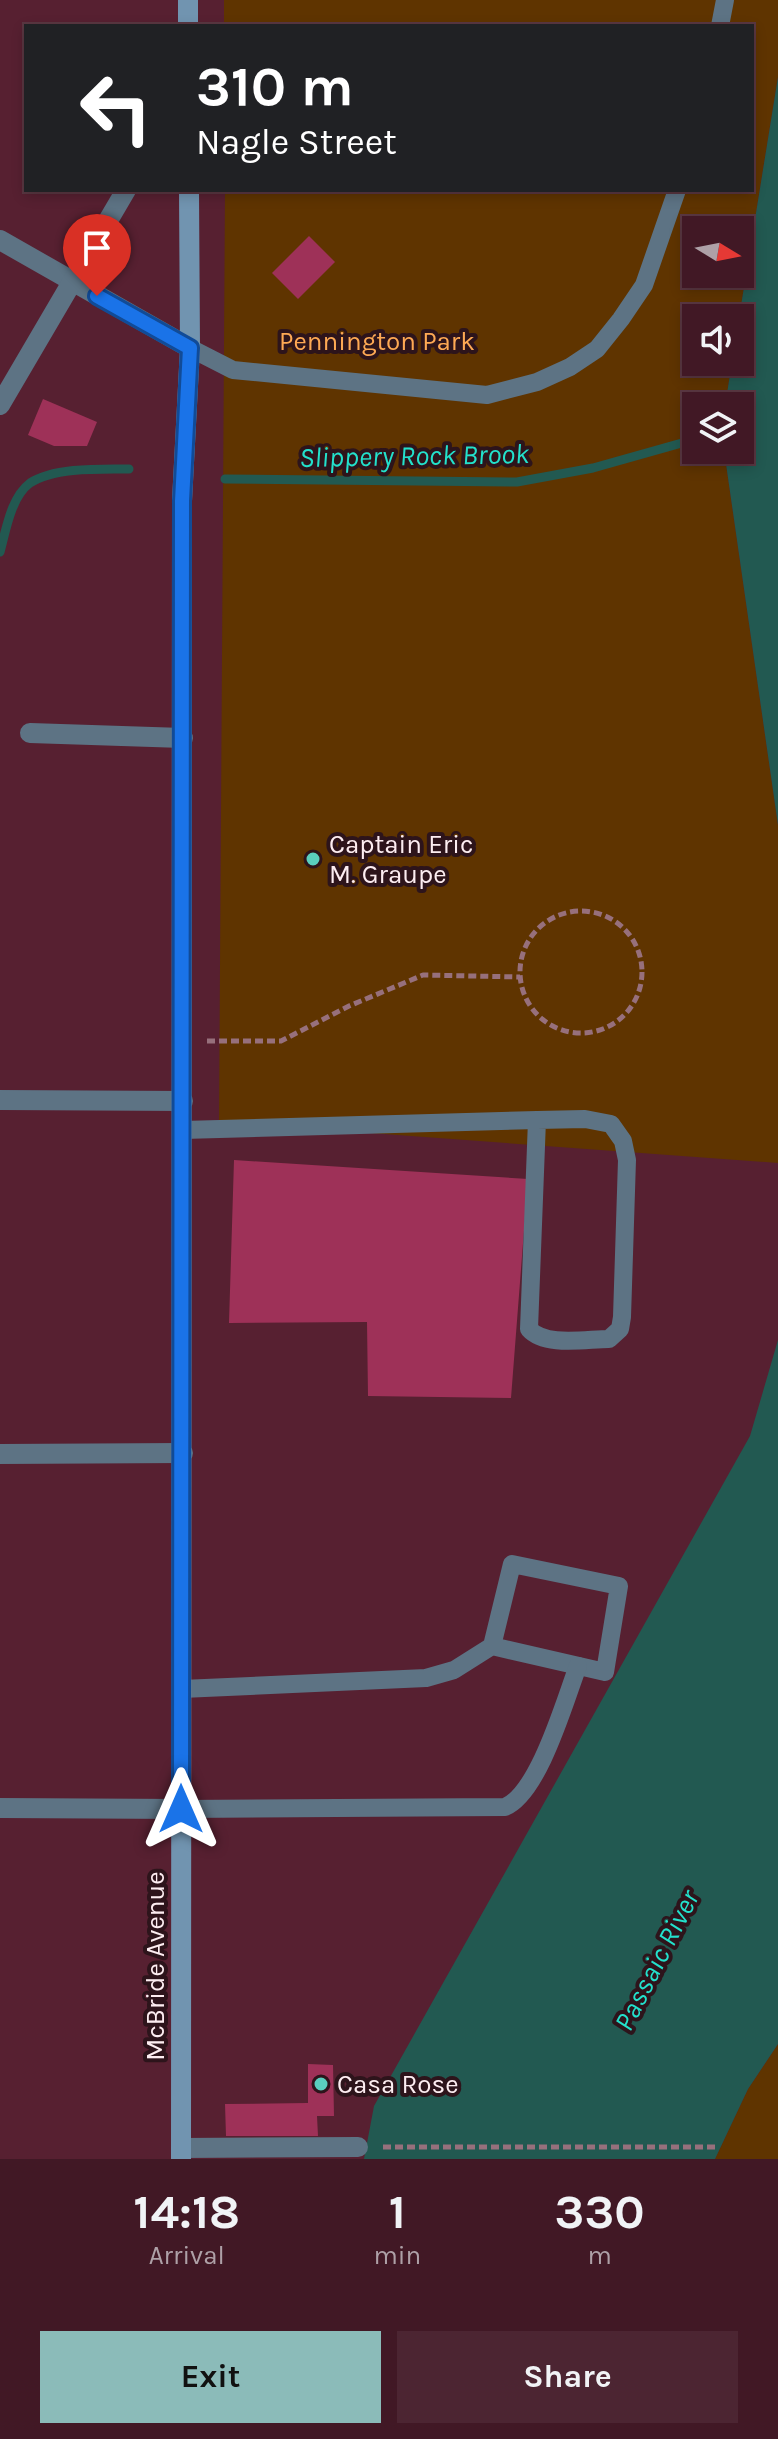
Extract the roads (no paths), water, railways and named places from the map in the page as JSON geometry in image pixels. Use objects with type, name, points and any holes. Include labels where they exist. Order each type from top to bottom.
[{"type":"main road","points":[[188,0],[188,24]]},
{"type":"main road","name":"McBride Avenue","points":[[181,2154],[182,501],[190,348],[189,192]]},
{"type":"street","points":[[0,405],[74,284],[125,192]]},
{"type":"street","points":[[0,240],[190,348]]},
{"type":"street","points":[[30,733],[183,738]]},
{"type":"street","points":[[0,1100],[183,1101]]},
{"type":"street","points":[[0,1454],[183,1453]]},
{"type":"street","points":[[0,1808],[181,1809]]},
{"type":"street","points":[[181,2154],[358,2147]]},
{"type":"lane","points":[[720,24],[725,0]]},
{"type":"lane","points":[[190,348],[233,370],[280,375],[487,395],[537,382],[570,367],[597,349],[621,319],[644,285],[676,192]]},
{"type":"lane","points":[[183,1130],[537,1120],[585,1119],[611,1124],[623,1141],[627,1160],[622,1317],[620,1329],[609,1339],[548,1339],[536,1336],[529,1329],[537,1120]]},
{"type":"lane","points":[[182,1689],[426,1678],[454,1670],[492,1646],[512,1564],[619,1586],[605,1672],[492,1646]]},
{"type":"lane","points":[[181,1809],[505,1807],[516,1803],[533,1779],[578,1666]]},
{"type":"water","points":[[778,77],[778,825],[726,464],[754,464],[754,392],[727,392],[730,376],[754,376],[754,304],[741,304],[744,288],[754,288],[754,225]]},
{"type":"water","name":"Passaic River","points":[[778,1340],[778,2044],[748,2089],[715,2159],[364,2159],[374,2106],[750,1436]]},
{"type":"waterway","name":"Slippery Rock Brook","points":[[225,479],[517,482],[593,468],[682,443]]},
{"type":"waterway","name":"Slippery Rock Brook","points":[[0,552],[14,505],[30,483],[65,472],[129,469]]},
{"type":"place","name":"Captain Eric M. Graupe","points":[[313,859]]},
{"type":"place","name":"Casa Rose","points":[[321,2084]]},
{"type":"park label","name":"Pennington Park","points":[[377,341]]}]
